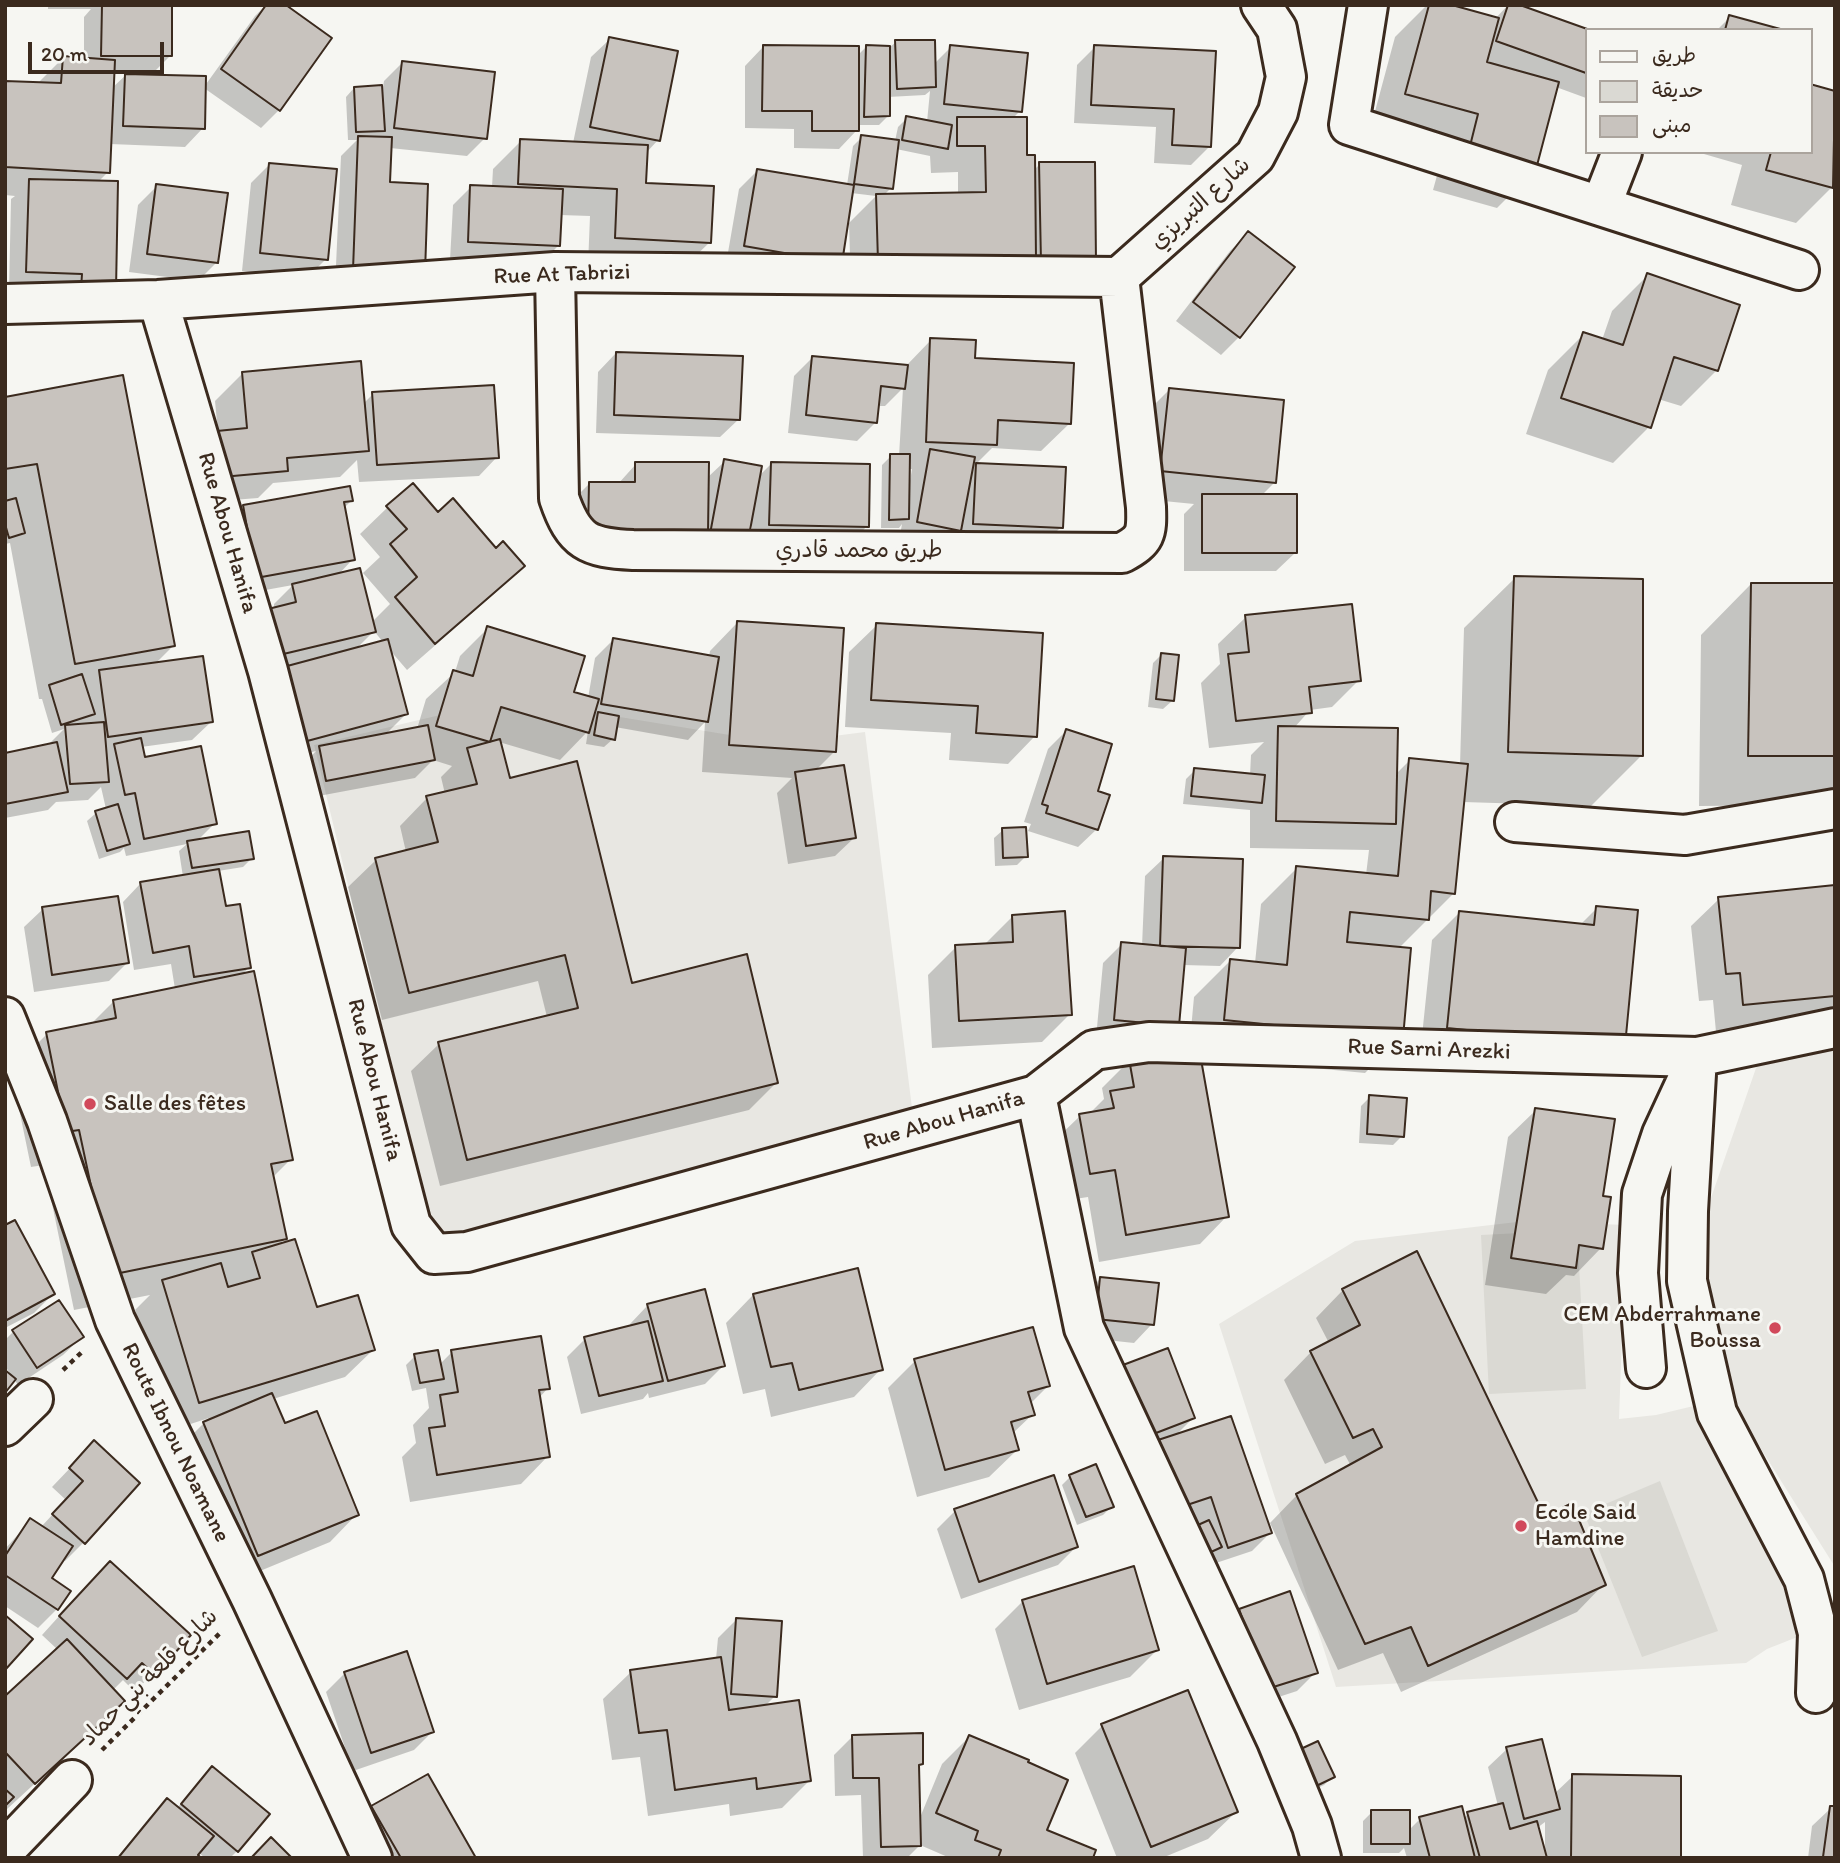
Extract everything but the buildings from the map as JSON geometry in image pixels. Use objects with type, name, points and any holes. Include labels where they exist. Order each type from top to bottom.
[{"type":"street","name":"شارع التبريزي","points":[[1119,277],[1255,156],[1278,112],[1286,77],[1277,29],[1261,5]]},
{"type":"street","points":[[1368,5],[1349,125],[1799,270]]},
{"type":"street","points":[[1601,206],[1621,154]]},
{"type":"street","name":"Rue At Tabrizi","points":[[5,304],[158,300],[555,272],[1119,277]]},
{"type":"street","name":"طريق محمد قادري","points":[[555,272],[559,498],[567,521],[581,538],[606,548],[647,550],[1122,553],[1140,543],[1147,526],[1119,277]]},
{"type":"street","name":"Rue Abou Hanifa","points":[[158,300],[268,671],[411,1225],[434,1254],[467,1252],[1036,1095]]},
{"type":"street","points":[[1516,822],[1685,835],[1835,809]]},
{"type":"street","name":"Route Ibnou Noamane","points":[[5,1017],[47,1121],[115,1320],[252,1600],[372,1858]]},
{"type":"street","name":"Rue Sarni Arezki","points":[[1036,1095],[1094,1050],[1149,1042],[1697,1057],[1835,1027]]},
{"type":"street","points":[[1646,1368],[1638,1273],[1642,1194],[1662,1134],[1697,1057]]},
{"type":"street","points":[[1697,1057],[1687,1280],[1717,1413],[1804,1579],[1818,1633],[1816,1693]]},
{"type":"street","points":[[1036,1095],[1084,1328],[1277,1741],[1312,1826],[1321,1858]]},
{"type":"street","points":[[5,1426],[33,1399]]},
{"type":"street","points":[[5,1850],[72,1780]]},
{"type":"path","points":[[33,1399],[115,1320]]},
{"type":"path","name":"شارع قلعة بني حماد","points":[[72,1780],[252,1600]]},
{"type":"shaded area","points":[[553,706],[779,743],[865,732],[912,1108],[434,1240],[314,745],[465,709]]},
{"type":"shaded area","name":"CEM Abderrahmane Boussa","points":[[1835,1035],[1835,1567],[1736,1409],[1694,1247],[1764,1045]]},
{"type":"shaded area","name":"Ecole Said Hamdine","points":[[1525,1221],[1626,1225],[1619,1419],[1656,1415],[1702,1404],[1805,1634],[1767,1649],[1746,1663],[1336,1687],[1219,1324],[1355,1241]]},
{"type":"green space","points":[[1577,1230],[1586,1389],[1489,1394],[1481,1235]]},
{"type":"green space","points":[[1660,1481],[1718,1631],[1642,1657],[1584,1513]]},
{"type":"place","name":"Salle des fêtes","points":[[90,1104]]},
{"type":"place","name":"CEM Abderrahmane Boussa","points":[[1775,1328]]},
{"type":"place","name":"Ecole Said Hamdine","points":[[1521,1526]]}]
